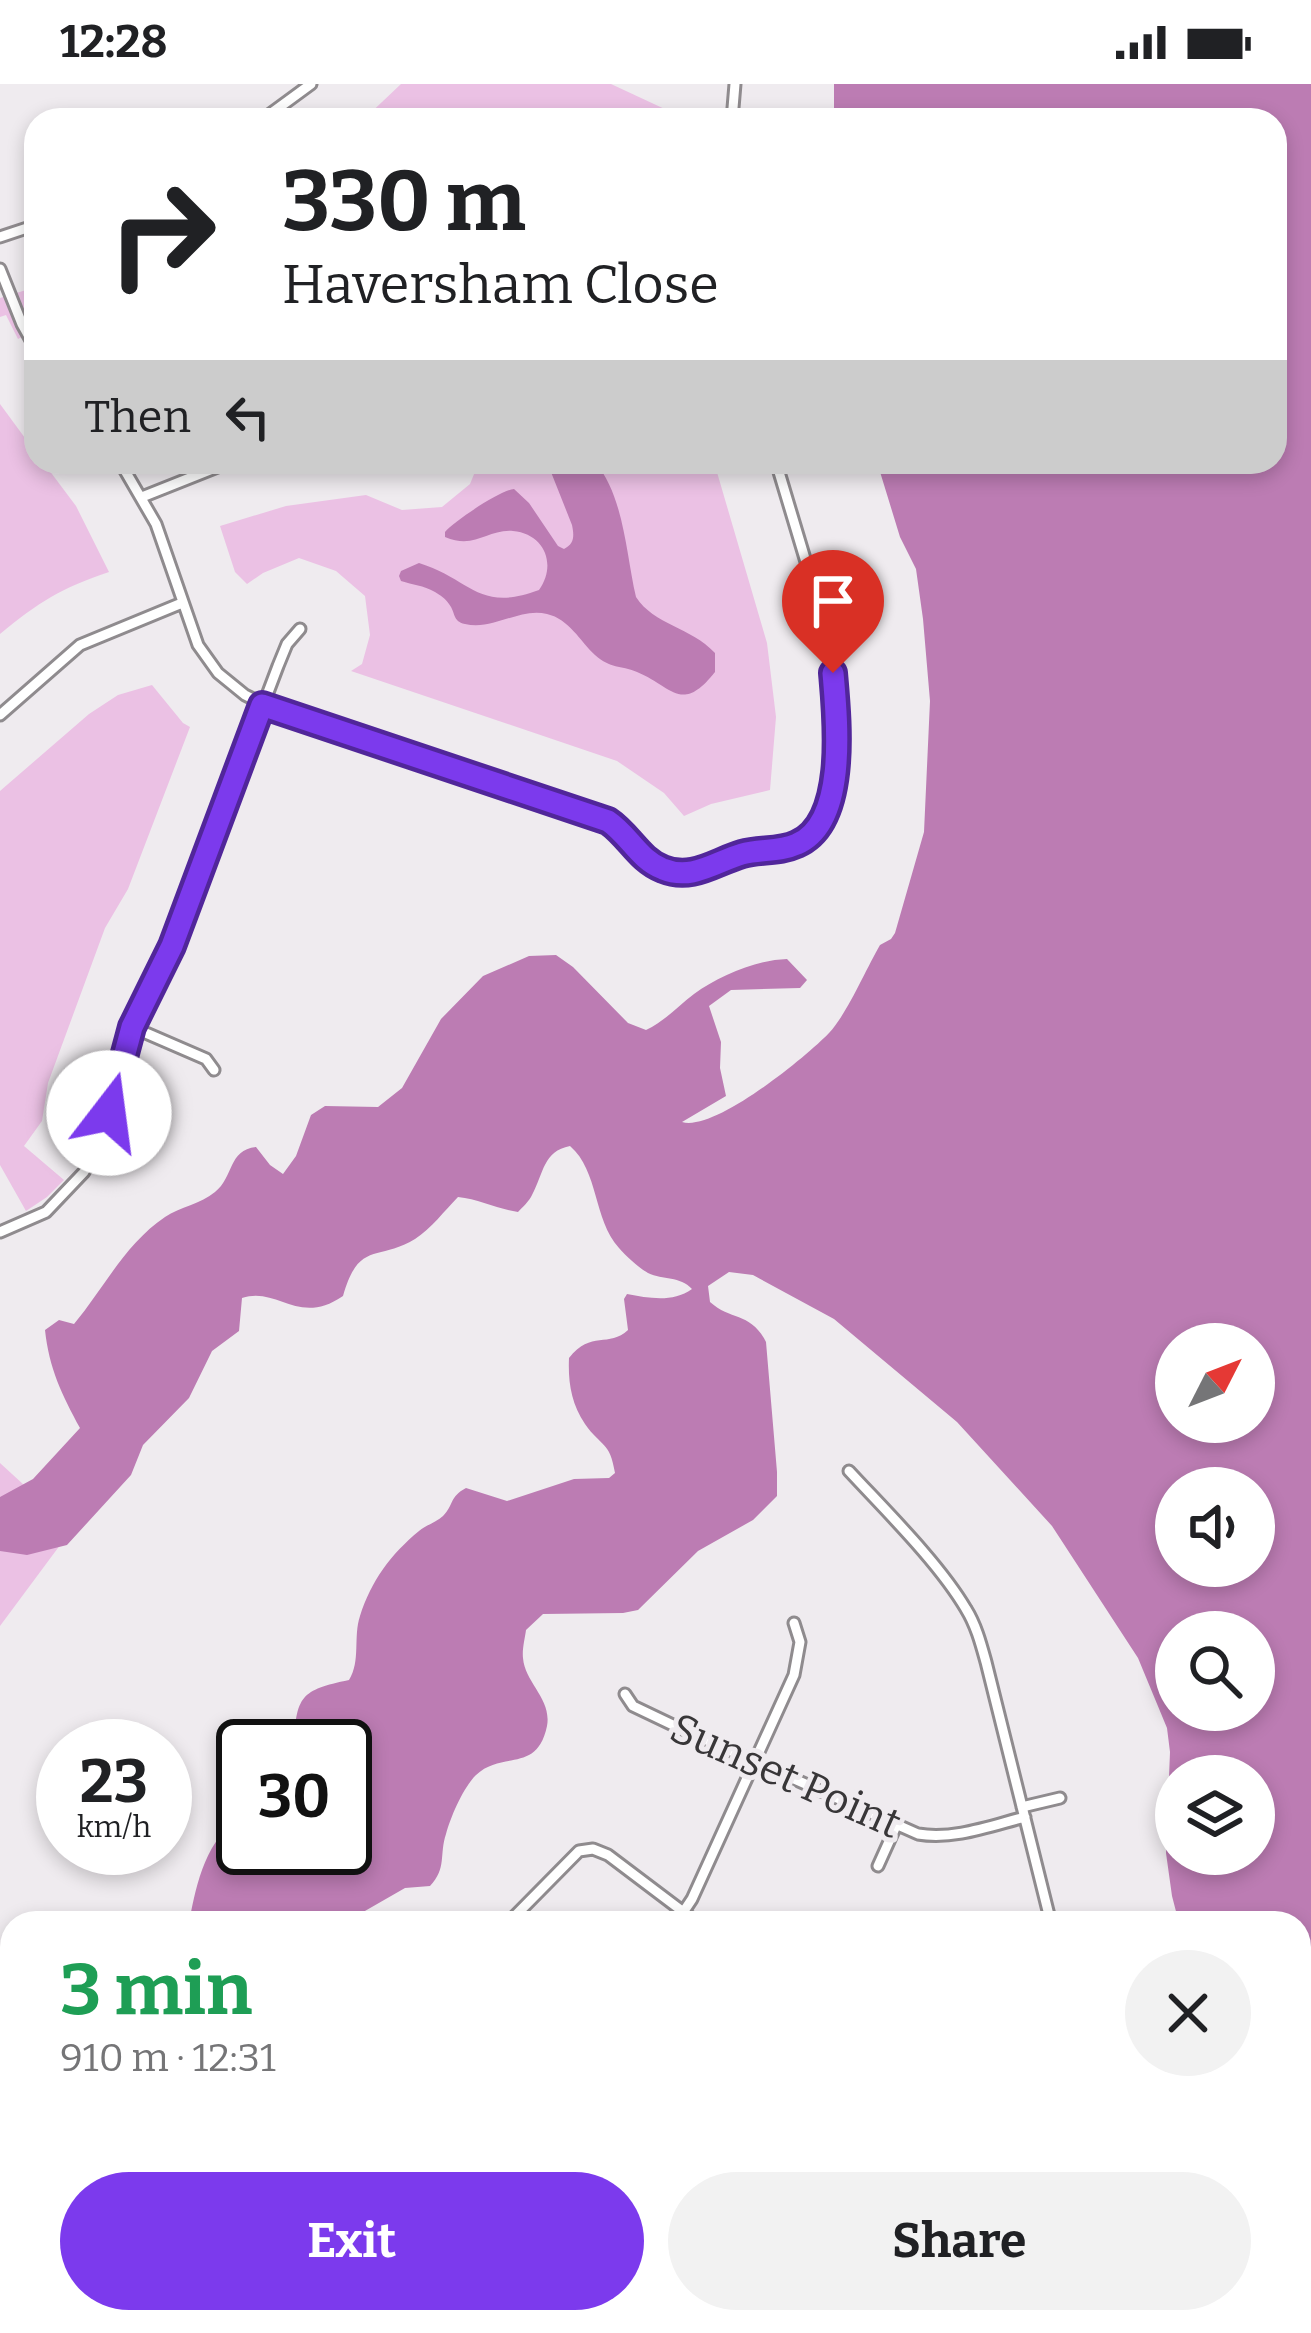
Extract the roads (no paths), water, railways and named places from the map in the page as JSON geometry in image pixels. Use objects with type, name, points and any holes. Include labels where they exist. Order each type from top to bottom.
[{"type":"street","points":[[278,108],[311,84]]},
{"type":"street","points":[[0,269],[24,327]]},
{"type":"street","points":[[128,474],[166,550],[190,628],[208,662],[230,685],[262,705],[608,821],[647,860],[672,872],[698,872],[740,855],[798,844],[821,825],[830,806],[835,700],[821,612],[780,474]]},
{"type":"street","points":[[142,497],[200,474]]},
{"type":"street","points":[[0,715],[80,645],[182,603]]},
{"type":"street","points":[[0,1232],[46,1212],[84,1172],[109,1113],[132,1027],[172,946],[287,644],[300,629]]},
{"type":"street","points":[[132,1027],[206,1059],[214,1070]]},
{"type":"street","points":[[849,1471],[941,1574],[970,1617],[986,1662],[1048,1911]]},
{"type":"street","points":[[684,1911],[794,1675],[800,1651],[794,1623]]},
{"type":"street","name":"Sunset Point","points":[[625,1694],[633,1706],[918,1834],[939,1837],[1060,1798]]},
{"type":"street","points":[[878,1866],[896,1826]]},
{"type":"street","points":[[520,1911],[586,1849],[608,1855],[683,1911]]}]
